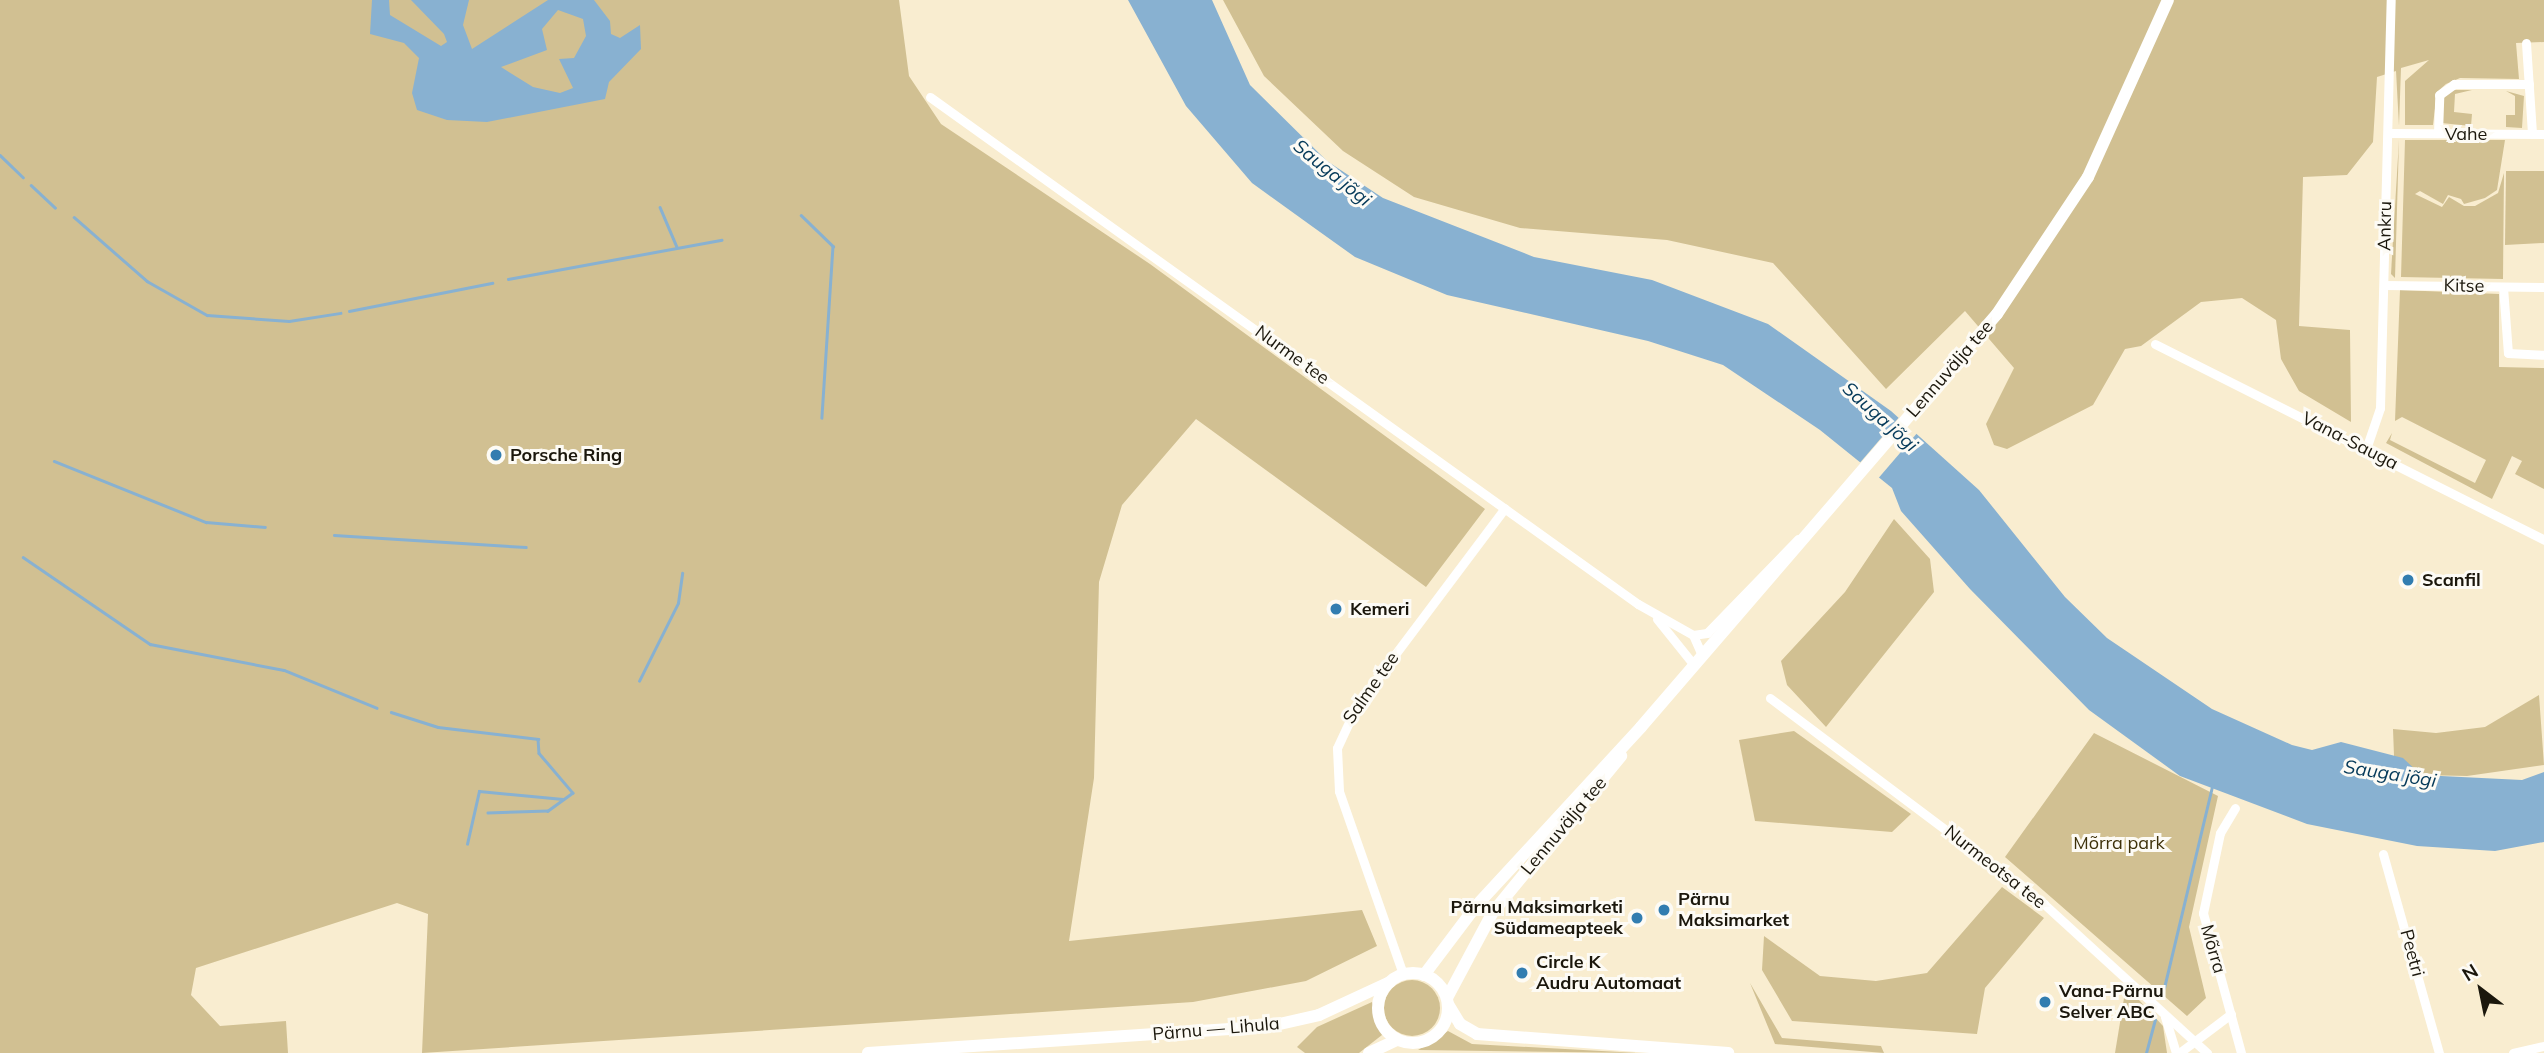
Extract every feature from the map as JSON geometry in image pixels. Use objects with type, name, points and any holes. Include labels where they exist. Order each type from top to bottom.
[{"type":"main road","name":"Lennuvälja tee","points":[[1424,975],[1526,848],[1641,727],[1805,533],[1923,400],[2055,232],[2119,118],[2168,0]]},
{"type":"main road","name":"Lennuvälja tee","points":[[1447,1001],[1493,912],[1593,796],[1641,727]]},
{"type":"main road","points":[[1414,1053],[1398,1041],[1377,1011],[1390,982],[1403,974],[1424,975],[1447,1001],[1460,1024],[1477,1034],[1728,1053]]},
{"type":"main road","name":"Pärnu — Lihula","points":[[867,1053],[1272,1026],[1319,1015],[1390,982]]},
{"type":"main road","points":[[1369,1053],[1398,1041],[1435,1036],[1447,1001]]},
{"type":"street","name":"Ankru","points":[[2366,449],[2381,408],[2391,0]]},
{"type":"street","points":[[2526,43],[2532,134]]},
{"type":"street","points":[[2438,133],[2439,95],[2454,84],[2529,84]]},
{"type":"street","name":"Nurme tee","points":[[930,97],[1653,615],[1698,660]]},
{"type":"street","name":"Vahe","points":[[2388,133],[2544,134]]},
{"type":"street","name":"Kitse","points":[[2384,285],[2544,287]]},
{"type":"street","points":[[2503,287],[2508,353],[2544,355]]},
{"type":"street","name":"Vana-Sauga","points":[[2155,344],[2544,540]]},
{"type":"street","name":"Salme tee","points":[[1403,974],[1339,791],[1337,748],[1357,705],[1505,508]]},
{"type":"street","points":[[1698,660],[1693,635],[1707,633],[1805,533]]},
{"type":"street","name":"Nurme tee","points":[[1653,615],[1693,635]]},
{"type":"street","name":"Nurmeotsa tee","points":[[1770,698],[2044,904],[2207,1053]]},
{"type":"street","name":"Mõrra","points":[[2235,808],[2220,833],[2203,913],[2241,1053]]},
{"type":"street","name":"Peetri","points":[[2383,854],[2439,1053]]},
{"type":"street","points":[[2155,1004],[2171,1026],[2177,1053],[2231,1014]]},
{"type":"street","points":[[2513,1053],[2544,1046]]},
{"type":"green space","name":"Porsche Ring","points":[[0,0],[899,0],[909,76],[941,124],[1150,264],[1485,509],[1426,587],[1196,419],[1122,505],[1099,582],[1094,778],[1069,941],[1362,910],[1377,946],[1306,981],[1193,1002],[422,1053],[428,914],[397,903],[196,968],[191,995],[220,1026],[286,1021],[288,1053],[0,1053]]},
{"type":"green space","points":[[1223,0],[2544,0],[2544,42],[2516,43],[2519,79],[2460,78],[2446,84],[2437,92],[2433,125],[2405,125],[2405,81],[2429,60],[2401,68],[2399,126],[2396,71],[2377,77],[2373,142],[2347,175],[2303,177],[2299,326],[2350,330],[2351,422],[2299,391],[2281,359],[2276,320],[2242,298],[2201,302],[2141,346],[2125,349],[2093,405],[2007,449],[1994,445],[1986,424],[2014,368],[1965,311],[1886,389],[1773,263],[1667,240],[1520,228],[1414,197],[1343,151],[1264,76]]},
{"type":"green space","points":[[2453,90],[2472,90],[2455,94],[2454,112],[2472,114],[2471,126],[2441,123],[2444,95]]},
{"type":"green space","points":[[2506,91],[2524,96],[2522,128],[2506,127],[2506,115],[2515,115],[2515,96]]},
{"type":"green space","points":[[2399,140],[2395,278],[2391,274]]},
{"type":"green space","points":[[2405,140],[2505,140],[2497,190],[2485,198],[2464,204],[2461,199],[2448,195],[2443,204],[2420,191],[2415,194],[2442,207],[2449,197],[2464,206],[2475,206],[2498,193],[2504,173],[2503,279],[2401,277]]},
{"type":"green space","points":[[2506,171],[2544,171],[2544,243],[2505,245]]},
{"type":"green space","points":[[2400,290],[2499,294],[2499,367],[2544,368],[2544,489],[2515,474],[2522,461],[2512,456],[2492,499],[2386,443],[2392,433],[2390,440],[2475,483],[2486,460],[2402,417],[2395,421]]},
{"type":"green space","points":[[1894,519],[1930,559],[1934,592],[1826,727],[1787,685],[1781,661],[1845,592]]},
{"type":"green space","points":[[2539,695],[2544,765],[2467,776],[2421,775],[2394,756],[2393,729],[2436,733],[2485,727]]},
{"type":"green space","points":[[1794,731],[1911,814],[1892,832],[1755,821],[1739,740]]},
{"type":"green space","name":"Mõrra park","points":[[2094,733],[2218,796],[2189,927],[2206,998],[2187,1016],[2005,857]]},
{"type":"green space","points":[[2002,887],[2044,918],[1985,988],[1977,1034],[1792,1021],[1762,970],[1764,936],[1820,976],[1876,981],[1927,973]]},
{"type":"green space","points":[[1406,980],[1418,980],[1428,984],[1436,992],[1440,1008],[1436,1024],[1428,1032],[1418,1036],[1406,1036],[1396,1032],[1388,1024],[1384,1014],[1384,1002],[1388,992],[1396,984]]},
{"type":"green space","points":[[1750,983],[1782,1038],[1881,1046],[1884,1053],[1775,1044]]},
{"type":"green space","points":[[2126,986],[2163,1026],[2167,1053],[2115,1053]]},
{"type":"green space","points":[[1372,1002],[1382,1035],[1359,1053],[1305,1053],[1297,1047],[1317,1027]]},
{"type":"green space","points":[[1448,1031],[1472,1044],[1638,1053],[1418,1050]]},
{"type":"water","points":[[372,0],[389,0],[390,15],[441,46],[447,42],[444,34],[411,0],[469,0],[463,25],[472,49],[548,0],[594,0],[610,21],[611,34],[620,38],[640,25],[641,49],[609,82],[605,99],[487,122],[447,120],[417,110],[412,93],[419,58],[404,43],[370,34]],"holes":[[[558,10],[583,19],[586,36],[574,58],[559,59],[573,88],[560,93],[533,87],[501,67],[547,50],[542,29]]]},
{"type":"water","name":"Sauga jõgi","points":[[1128,0],[1212,0],[1250,85],[1327,161],[1383,198],[1534,257],[1652,280],[1768,324],[1891,411],[1979,490],[2065,597],[2107,638],[2212,709],[2292,745],[2312,750],[2341,742],[2403,758],[2421,775],[2522,780],[2544,772],[2544,842],[2495,851],[2417,846],[2307,824],[2180,776],[2089,710],[1970,589],[1901,511],[1892,488],[1820,430],[1723,365],[1648,341],[1447,295],[1355,257],[1252,183],[1186,106]]},
{"type":"pier","points":[[1901,415],[1918,432],[1876,481],[1858,465]]},
{"type":"waterway","points":[[0,155],[23,177]]},
{"type":"waterway","points":[[31,185],[55,207]]},
{"type":"waterway","points":[[660,207],[677,247]]},
{"type":"waterway","points":[[801,215],[833,246],[822,418]]},
{"type":"waterway","points":[[74,217],[147,281],[207,315],[289,321],[340,313]]},
{"type":"waterway","points":[[508,279],[721,240]]},
{"type":"waterway","points":[[349,311],[492,283]]},
{"type":"waterway","points":[[54,461],[206,522],[265,527]]},
{"type":"waterway","points":[[334,535],[526,547]]},
{"type":"waterway","points":[[23,557],[150,644],[284,670],[377,708]]},
{"type":"waterway","points":[[639,681],[678,603],[682,573]]},
{"type":"waterway","points":[[391,712],[438,727],[538,739],[539,753],[573,793],[548,811],[488,813]]},
{"type":"waterway","points":[[2164,988],[2212,786]]},
{"type":"waterway","points":[[467,844],[479,791],[563,799]]},
{"type":"waterway","points":[[2146,1053],[2155,1020]]},
{"type":"place","name":"Porsche Ring","points":[[496,455]]},
{"type":"place","name":"Scanfil","points":[[2408,580]]},
{"type":"place","name":"Kemeri","points":[[1336,609]]},
{"type":"place","name":"Pärnu Maksimarket","points":[[1664,910]]},
{"type":"place","name":"Pärnu Maksimarketi Südameapteek","points":[[1637,918]]},
{"type":"place","name":"Circle K Audru Automaat","points":[[1522,973]]},
{"type":"place","name":"Vana-Pärnu Selver ABC","points":[[2045,1002]]}]
